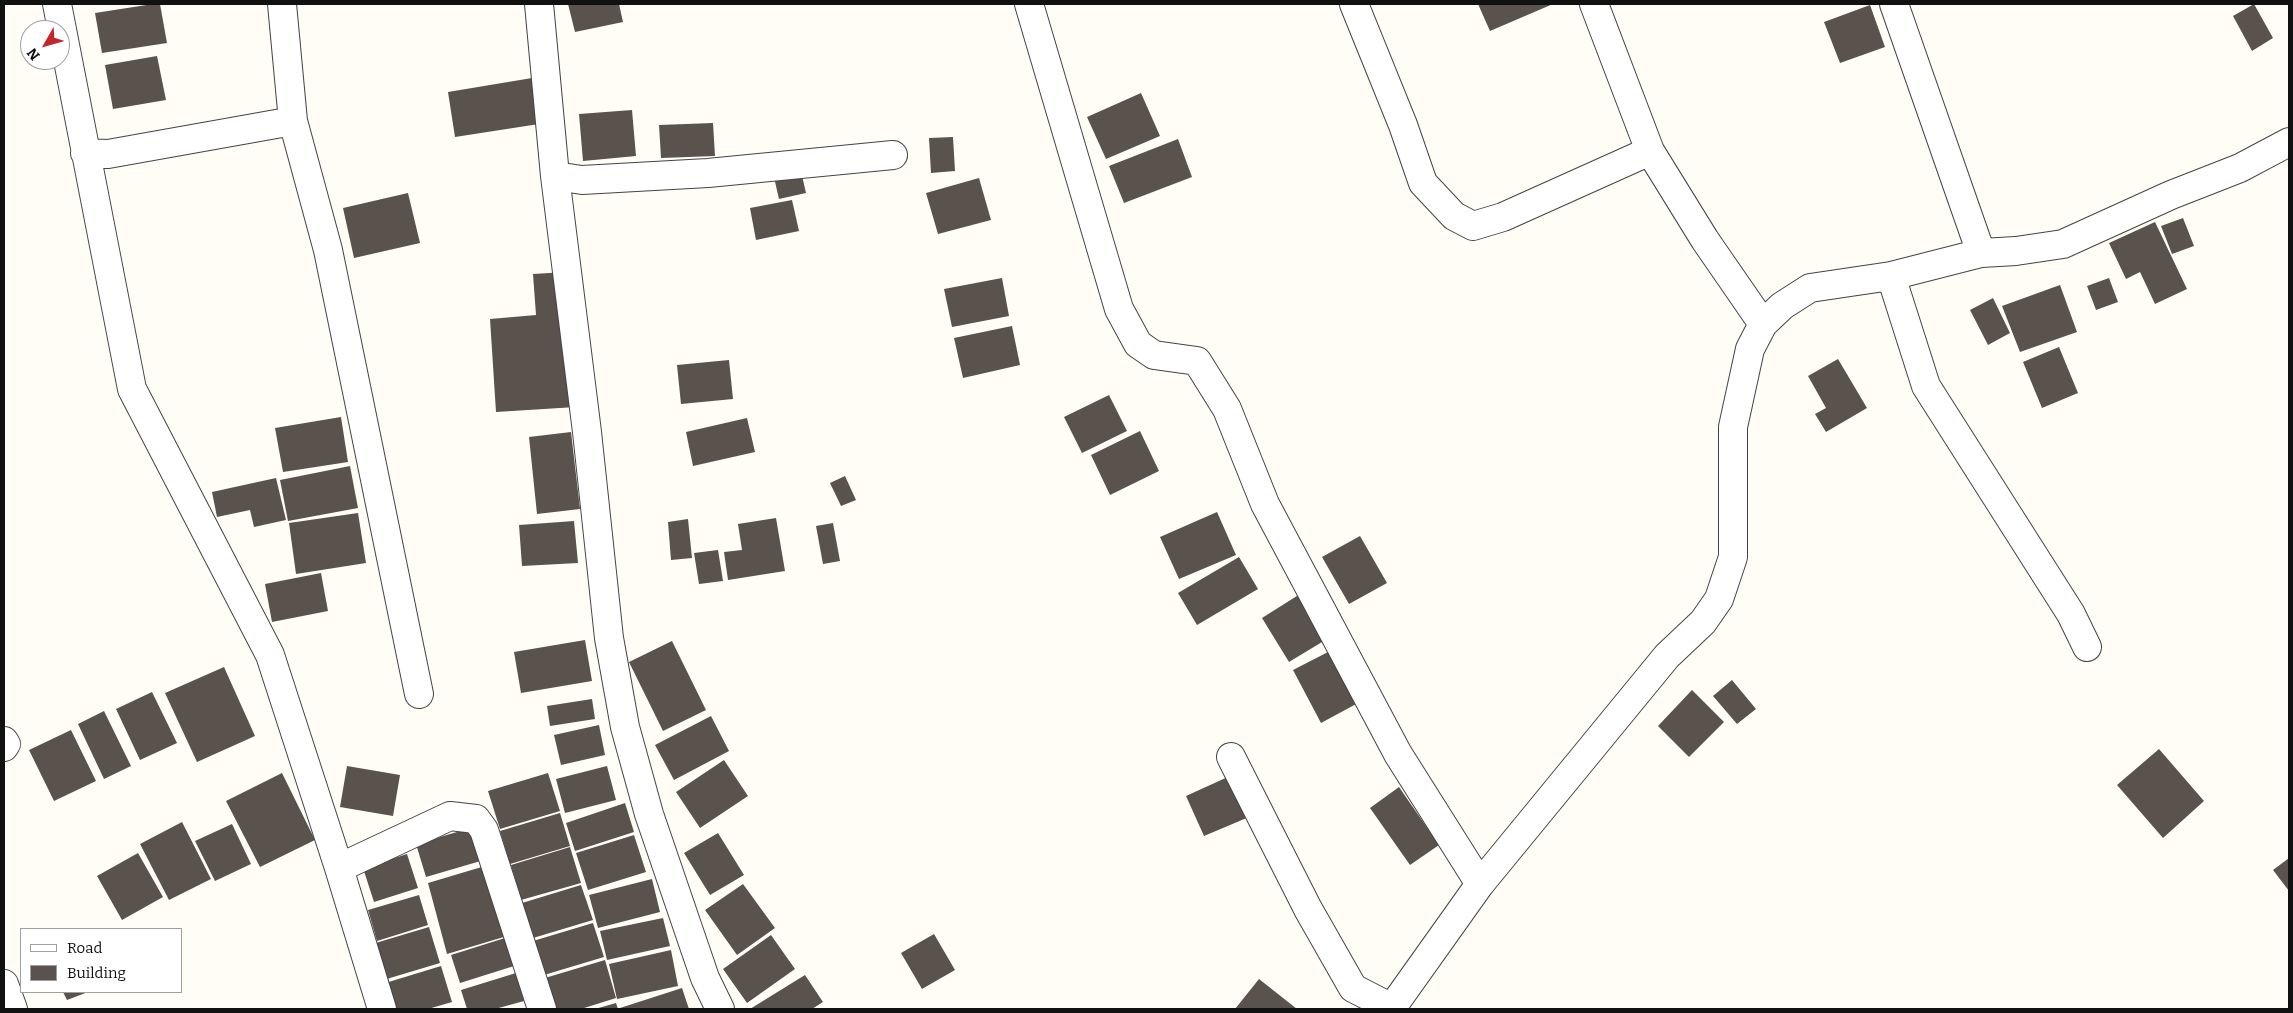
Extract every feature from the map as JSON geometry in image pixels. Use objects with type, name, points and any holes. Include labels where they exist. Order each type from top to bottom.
[{"type":"street","points":[[57,4],[132,389],[270,655],[339,868],[382,1009]]},
{"type":"street","points":[[282,4],[293,121],[328,250],[419,694]]},
{"type":"street","points":[[539,4],[556,176],[587,432],[609,638],[625,728],[652,823],[705,978],[720,1009]]},
{"type":"street","points":[[1029,4],[1119,308],[1138,344],[1154,355],[1196,361],[1213,384],[1228,409],[1255,480],[1274,520],[1398,754],[1480,884]]},
{"type":"street","points":[[1354,4],[1403,125],[1423,183],[1454,216],[1473,226],[1503,217],[1650,151]]},
{"type":"street","points":[[1594,4],[1650,151],[1704,240],[1763,324]]},
{"type":"street","points":[[1894,4],[1980,253]]},
{"type":"street","points":[[85,153],[108,154],[293,121]]},
{"type":"street","points":[[1231,757],[1308,909],[1353,988],[1392,1008],[1480,884],[1667,656],[1703,622],[1719,599],[1733,557],[1733,427],[1750,349],[1763,324],[1782,306],[1810,288],[1891,276],[1980,253],[2016,251],[2063,244],[2171,195],[2240,168],[2289,142]]},
{"type":"street","points":[[556,176],[582,180],[708,173],[893,155]]},
{"type":"street","points":[[1891,276],[1926,386],[2057,591],[2087,647]]},
{"type":"street","points":[[4,741],[6,744],[4,747]]},
{"type":"street","points":[[339,868],[450,816],[476,819],[484,830],[542,1009]]},
{"type":"street","points":[[4,984],[13,1009]]},
{"type":"building","points":[[160,4],[167,43],[102,53],[95,13]]},
{"type":"building","points":[[568,4],[619,4],[623,22],[575,32]]},
{"type":"building","points":[[1478,4],[1553,4],[1490,31]]},
{"type":"building","points":[[2254,4],[2273,38],[2252,51],[2233,16]]},
{"type":"building","points":[[1870,5],[1885,47],[1840,63],[1824,22]]},
{"type":"building","points":[[157,56],[166,100],[113,109],[105,65]]},
{"type":"building","points":[[532,78],[539,124],[455,137],[448,92]]},
{"type":"building","points":[[1141,93],[1160,136],[1106,159],[1087,117]]},
{"type":"building","points":[[632,110],[636,156],[583,161],[579,114]]},
{"type":"building","points":[[713,123],[715,156],[661,158],[659,125]]},
{"type":"building","points":[[953,137],[955,171],[931,173],[929,138]]},
{"type":"building","points":[[1178,139],[1192,177],[1124,203],[1109,166]]},
{"type":"building","points":[[800,167],[806,193],[779,199],[773,173]]},
{"type":"building","points":[[979,178],[991,220],[938,234],[926,193]]},
{"type":"building","points":[[408,193],[420,243],[354,258],[343,208]]},
{"type":"building","points":[[792,200],[799,231],[756,240],[750,208]]},
{"type":"building","points":[[2183,218],[2194,246],[2172,254],[2161,226]]},
{"type":"building","points":[[2155,222],[2187,289],[2155,304],[2140,272],[2126,279],[2109,243]]},
{"type":"building","points":[[566,272],[576,407],[496,412],[490,319],[536,315],[533,274]]},
{"type":"building","points":[[1002,278],[1009,316],[952,327],[944,289]]},
{"type":"building","points":[[2109,278],[2118,302],[2096,310],[2087,286]]},
{"type":"building","points":[[2060,285],[2077,332],[2020,352],[2002,306]]},
{"type":"building","points":[[1993,298],[2010,333],[1988,345],[1970,310]]},
{"type":"building","points":[[1012,326],[1020,365],[963,378],[954,338]]},
{"type":"building","points":[[2059,347],[2078,393],[2042,408],[2023,362]]},
{"type":"building","points":[[1838,359],[1867,408],[1826,432],[1815,414],[1826,408],[1808,376]]},
{"type":"building","points":[[729,360],[733,399],[681,404],[677,365]]},
{"type":"building","points":[[1109,395],[1127,431],[1082,453],[1064,417]]},
{"type":"building","points":[[341,417],[348,462],[283,472],[275,428]]},
{"type":"building","points":[[747,418],[755,452],[693,466],[686,432]]},
{"type":"building","points":[[1140,431],[1159,471],[1110,495],[1091,455]]},
{"type":"building","points":[[571,432],[580,509],[537,514],[529,437]]},
{"type":"building","points":[[350,466],[358,508],[288,521],[280,480]]},
{"type":"building","points":[[845,476],[856,500],[841,506],[830,483]]},
{"type":"building","points":[[276,478],[286,520],[254,527],[250,510],[217,517],[212,492]]},
{"type":"building","points":[[1217,512],[1236,555],[1179,579],[1160,537]]},
{"type":"building","points":[[358,513],[366,563],[296,574],[289,523]]},
{"type":"building","points":[[776,518],[785,571],[728,580],[724,552],[742,550],[738,524]]},
{"type":"building","points":[[688,519],[692,558],[671,560],[668,522]]},
{"type":"building","points":[[574,521],[578,563],[522,566],[519,525]]},
{"type":"building","points":[[833,523],[840,561],[823,564],[816,526]]},
{"type":"building","points":[[1360,536],[1387,583],[1349,604],[1322,557]]},
{"type":"building","points":[[718,550],[723,581],[699,584],[694,553]]},
{"type":"building","points":[[1239,557],[1258,589],[1197,625],[1178,593]]},
{"type":"building","points":[[321,573],[328,611],[272,622],[265,584]]},
{"type":"building","points":[[1300,594],[1327,639],[1289,662],[1262,618]]},
{"type":"building","points":[[585,640],[592,681],[521,693],[514,652]]},
{"type":"building","points":[[672,641],[706,710],[663,731],[629,662]]},
{"type":"building","points":[[1330,651],[1358,703],[1321,723],[1293,670]]},
{"type":"building","points":[[224,667],[255,736],[197,762],[165,693]]},
{"type":"building","points":[[1732,680],[1756,709],[1737,724],[1713,696]]},
{"type":"building","points":[[1692,690],[1724,722],[1689,757],[1658,726]]},
{"type":"building","points":[[152,692],[177,743],[140,760],[116,709]]},
{"type":"building","points":[[592,699],[595,719],[550,726],[547,706]]},
{"type":"building","points":[[104,711],[131,766],[104,779],[78,724]]},
{"type":"building","points":[[711,716],[729,751],[674,780],[655,745]]},
{"type":"building","points":[[599,725],[605,755],[561,765],[554,735]]},
{"type":"building","points":[[71,730],[96,781],[54,801],[29,750]]},
{"type":"building","points":[[2159,749],[2204,801],[2163,838],[2117,785]]},
{"type":"building","points":[[724,760],[748,796],[700,828],[676,792]]},
{"type":"building","points":[[347,766],[400,775],[393,816],[340,807]]},
{"type":"building","points":[[607,766],[616,800],[565,813],[556,779]]},
{"type":"building","points":[[282,773],[315,840],[260,867],[226,801]]},
{"type":"building","points":[[548,773],[560,811],[500,829],[488,791]]},
{"type":"building","points":[[1230,776],[1249,817],[1204,836],[1186,796]]},
{"type":"building","points":[[1399,787],[1439,845],[1410,865],[1370,808]]},
{"type":"building","points":[[625,803],[634,832],[575,851],[566,823]]},
{"type":"building","points":[[560,813],[570,846],[510,864],[500,831]]},
{"type":"building","points":[[182,822],[211,879],[169,900],[140,844]]},
{"type":"building","points":[[232,824],[251,864],[215,881],[195,841]]},
{"type":"building","points":[[474,827],[484,860],[426,877],[416,844]]},
{"type":"building","points":[[718,833],[744,875],[710,895],[684,853]]},
{"type":"building","points":[[634,835],[646,872],[588,890],[576,853]]},
{"type":"building","points":[[570,847],[581,883],[521,900],[511,865]]},
{"type":"building","points":[[138,853],[163,897],[122,920],[97,876]]},
{"type":"building","points":[[407,854],[418,888],[374,902],[363,868]]},
{"type":"building","points":[[2289,858],[2289,891],[2273,870]]},
{"type":"building","points":[[485,866],[507,936],[447,954],[428,883]]},
{"type":"building","points":[[652,879],[660,912],[598,928],[589,895]]},
{"type":"building","points":[[743,884],[775,928],[737,955],[705,910]]},
{"type":"building","points":[[581,885],[593,920],[533,938],[522,903]]},
{"type":"building","points":[[419,895],[428,925],[377,941],[368,910]]},
{"type":"building","points":[[663,918],[670,946],[607,960],[600,931]]},
{"type":"building","points":[[593,923],[604,957],[544,975],[533,941]]},
{"type":"building","points":[[429,927],[440,963],[380,981],[369,945]]},
{"type":"building","points":[[934,934],[955,970],[922,989],[901,953]]},
{"type":"building","points":[[771,935],[795,969],[747,1003],[723,969]]},
{"type":"building","points":[[505,938],[514,966],[460,983],[451,955]]},
{"type":"building","points":[[671,950],[678,986],[617,999],[609,964]]},
{"type":"building","points":[[605,960],[616,998],[581,1009],[554,1009],[545,978]]},
{"type":"building","points":[[441,966],[452,1002],[428,1009],[389,1009],[382,984]]},
{"type":"building","points":[[516,973],[524,1001],[495,1009],[467,1009],[461,990]]},
{"type":"building","points":[[805,975],[823,1002],[812,1009],[750,1009]]},
{"type":"building","points":[[1259,979],[1297,1009],[1235,1009]]},
{"type":"building","points":[[682,988],[689,1009],[620,1008]]},
{"type":"building","points":[[64,993],[85,993],[67,1000]]},
{"type":"building","points":[[616,1003],[618,1009],[595,1009]]}]
